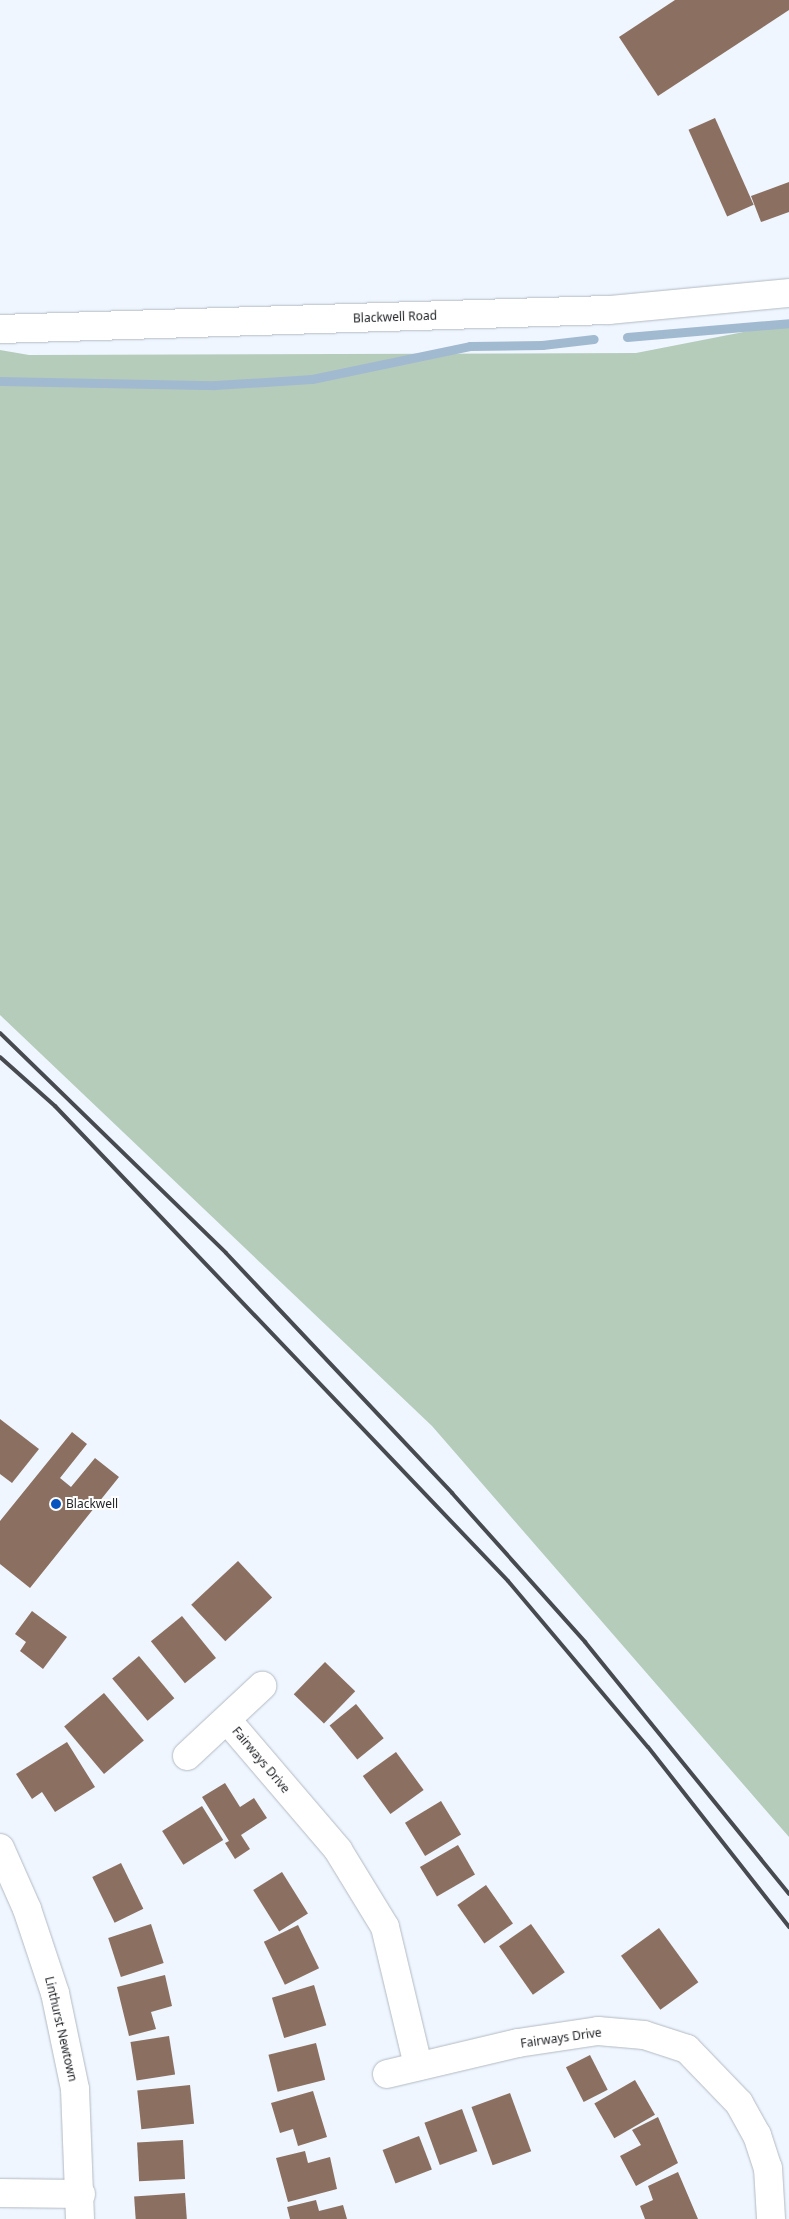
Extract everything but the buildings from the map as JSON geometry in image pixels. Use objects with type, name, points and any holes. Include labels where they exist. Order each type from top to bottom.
[{"type":"street","name":"Blackwell Road","points":[[0,329],[609,310],[789,293]]},
{"type":"street","name":"Fairways Drive","points":[[187,1756],[228,1721],[262,1686]]},
{"type":"street","name":"Fairways Drive","points":[[228,1721],[338,1850],[384,1927],[418,2066]]},
{"type":"street","name":"Linthurst Newtown","points":[[0,1848],[27,1909],[55,1992],[75,2089],[81,2206]]},
{"type":"street","name":"Fairways Drive","points":[[387,2074],[418,2066],[598,2031],[644,2035],[687,2049],[739,2103],[757,2135],[768,2168],[771,2219]]},
{"type":"street","points":[[0,2192],[81,2206]]},
{"type":"green space","points":[[789,323],[789,1837],[432,1426],[0,1015],[0,350],[29,355],[636,353]]},
{"type":"waterway","points":[[627,337],[789,323]]},
{"type":"waterway","points":[[0,381],[215,385],[312,379],[470,346],[542,345],[594,339]]},
{"type":"railway","points":[[0,1033],[226,1253],[452,1493],[585,1642],[789,1894]]},
{"type":"railway","points":[[0,1057],[55,1106],[508,1581],[648,1747],[789,1927]]},
{"type":"place","name":"Blackwell","points":[[56,1504]]}]
